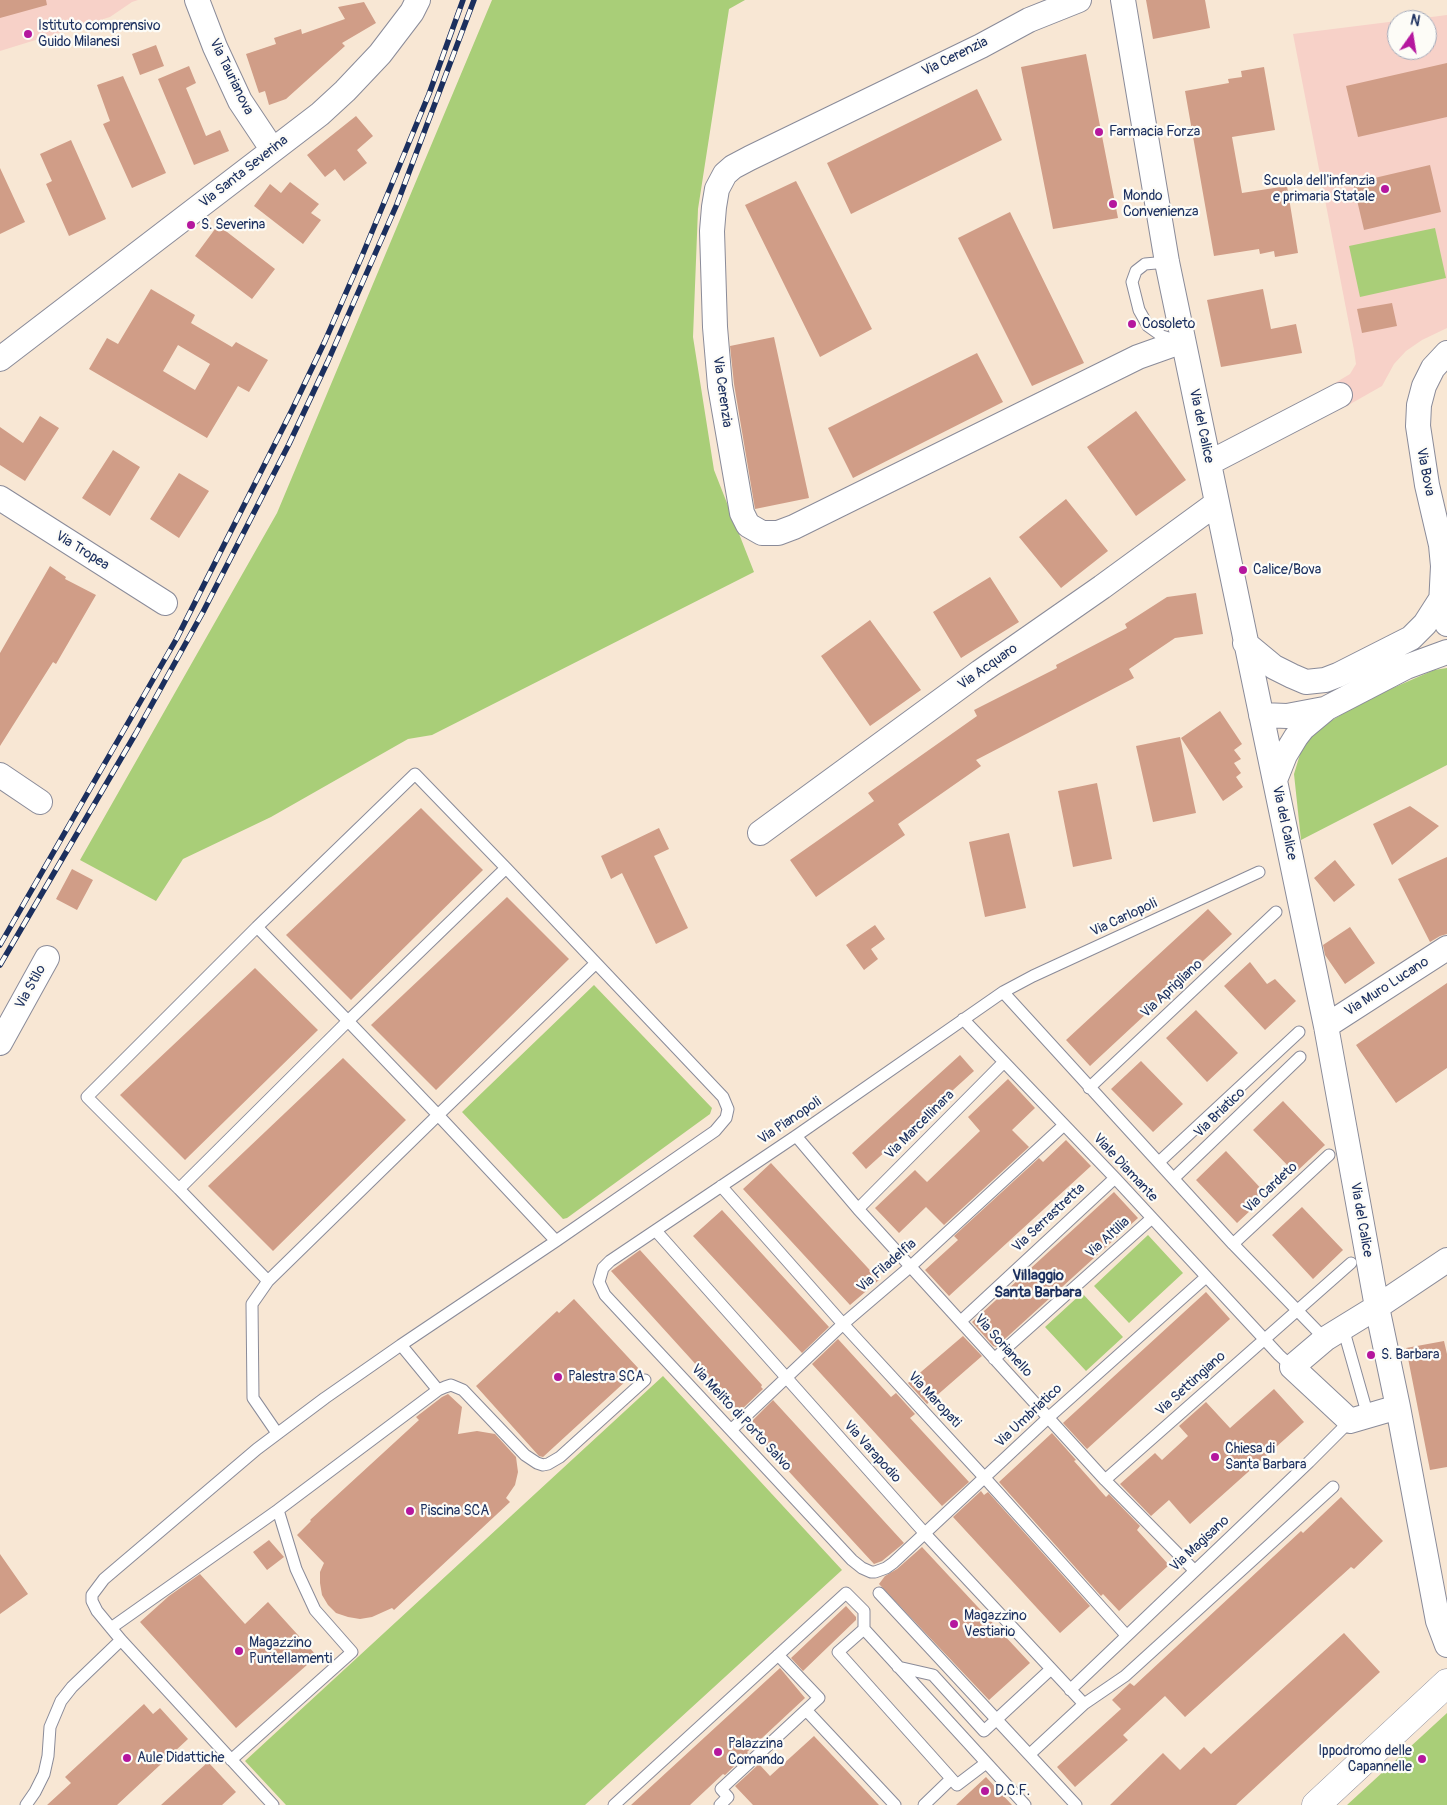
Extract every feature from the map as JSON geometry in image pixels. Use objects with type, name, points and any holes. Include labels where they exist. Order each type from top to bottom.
[{"type":"street","name":"Via Taurianova","points":[[197,0],[215,47],[240,101],[272,149]]},
{"type":"street","name":"Via Santa Severina","points":[[0,359],[320,114],[369,67],[412,12],[418,0]]},
{"type":"street","name":"Via Cerenzia","points":[[1079,0],[1028,20],[981,46],[750,158],[733,167],[725,174],[717,189],[713,213],[715,327],[720,386],[742,512],[748,525],[762,533],[778,532],[794,527],[1138,357],[1183,341]]},
{"type":"street","name":"Via del Calice","points":[[1123,0],[1167,262],[1326,1026],[1377,1307],[1398,1407],[1438,1621],[1447,1645]]},
{"type":"street","name":"Via Bova","points":[[1447,353],[1433,368],[1424,386],[1419,405],[1418,419],[1419,440],[1425,476],[1441,545],[1443,566],[1441,598],[1443,614],[1447,624]]},
{"type":"street","points":[[1209,463],[1340,395]]},
{"type":"street","name":"Via Tropea","points":[[0,498],[164,603]]},
{"type":"street","name":"Via Acquaro","points":[[760,833],[980,672],[1102,587],[1217,503]]},
{"type":"street","name":"Via Bova","points":[[1259,705],[1276,687],[1329,679],[1411,638],[1425,624],[1441,598]]},
{"type":"street","points":[[1245,643],[1274,667],[1306,682]]},
{"type":"street","points":[[1275,780],[1285,754],[1296,737],[1303,728],[1327,708],[1406,667],[1447,652]]},
{"type":"street","points":[[1259,705],[1287,716],[1327,708]]},
{"type":"street","points":[[0,775],[40,802]]},
{"type":"street","name":"Via Muro Lucano","points":[[1326,1026],[1447,948]]},
{"type":"street","name":"Via Stilo","points":[[0,1043],[47,958]]},
{"type":"street","points":[[1398,1407],[1359,1418],[1292,1367],[1334,1333],[1447,1260]]},
{"type":"street","points":[[1316,1805],[1447,1683]]},
{"type":"lane","points":[[1167,262],[1150,263],[1140,267],[1133,276],[1133,288],[1139,310],[1148,326],[1162,336],[1183,341]]},
{"type":"lane","points":[[268,1281],[180,1189],[87,1097],[257,927],[415,774],[711,1083],[723,1097],[728,1109],[723,1122],[714,1131],[556,1242],[401,1345],[277,1433],[98,1584],[92,1595],[92,1601],[97,1611],[121,1640],[273,1805]]},
{"type":"lane","points":[[180,1189],[348,1021],[506,868]]},
{"type":"lane","name":"Via Carlopoli","points":[[1003,992],[1033,976],[1259,872]]},
{"type":"lane","name":"Via Aprigliano","points":[[1089,1088],[1276,912]]},
{"type":"lane","points":[[257,927],[556,1242]]},
{"type":"lane","points":[[277,1433],[253,1398],[252,1304],[268,1281],[596,962]]},
{"type":"lane","name":"Via Pianopoli","points":[[599,1277],[602,1268],[610,1261],[796,1136],[1003,992]]},
{"type":"lane","name":"Viale Diamante","points":[[1003,992],[1089,1088],[1297,1311],[1334,1333]]},
{"type":"lane","name":"Viale Diamante","points":[[963,1019],[1292,1367]]},
{"type":"lane","name":"Via Briatico","points":[[1159,1162],[1299,1032]]},
{"type":"lane","points":[[1274,1055],[1287,1069]]},
{"type":"lane","name":"Via Briatico","points":[[1174,1178],[1300,1057]]},
{"type":"lane","name":"Via Marcellinara","points":[[858,1209],[1004,1062]]},
{"type":"lane","name":"Via Filadelfia","points":[[731,1430],[843,1324],[911,1266],[1064,1125]]},
{"type":"lane","name":"Via Sorianello","points":[[796,1136],[858,1209],[1048,1418],[1105,1480],[1194,1570]]},
{"type":"lane","name":"Via Cardeto","points":[[1233,1244],[1329,1155]]},
{"type":"lane","name":"Via Serrastretta","points":[[961,1321],[1115,1178]]},
{"type":"lane","name":"Via Maropati","points":[[721,1186],[843,1324],[1126,1635]]},
{"type":"lane","name":"Via Altilia","points":[[994,1359],[1152,1218]]},
{"type":"lane","name":"Via Varapodio","points":[[656,1231],[924,1534],[1084,1704]]},
{"type":"lane","name":"Via Settingiano","points":[[1105,1480],[1351,1263]]},
{"type":"lane","name":"Via Melito di Porto Salvo","points":[[599,1277],[600,1287],[605,1295],[852,1560],[871,1572]]},
{"type":"lane","name":"Via Umbriatico","points":[[871,1572],[886,1568],[1048,1418],[1206,1277]]},
{"type":"lane","points":[[1334,1333],[1359,1418]]},
{"type":"lane","points":[[401,1345],[438,1390]]},
{"type":"lane","points":[[111,1628],[278,1510],[438,1390],[452,1386],[463,1390],[525,1455],[543,1465],[560,1458],[645,1380]]},
{"type":"lane","name":"Via Magisano","points":[[1070,1690],[1194,1570],[1359,1418]]},
{"type":"lane","points":[[1030,1754],[1084,1704],[1125,1676],[1332,1487]]},
{"type":"lane","points":[[231,1760],[352,1652],[315,1610],[296,1569],[278,1510]]},
{"type":"lane","points":[[614,1805],[846,1593],[864,1611],[864,1628],[1025,1805]]},
{"type":"lane","points":[[879,1593],[1076,1805]]},
{"type":"lane","points":[[864,1628],[838,1652],[956,1785],[986,1763]]},
{"type":"lane","points":[[26,1805],[35,1792],[45,1769],[50,1727],[61,1701],[72,1687],[121,1640]]},
{"type":"lane","points":[[728,1802],[721,1789],[819,1698],[778,1655]]},
{"type":"lane","points":[[898,1666],[933,1675],[984,1730],[1051,1669]]},
{"type":"lane","points":[[806,1710],[895,1805]]},
{"type":"lane","points":[[924,1805],[951,1779]]},
{"type":"shaded area","name":"Istituto comprensivo Guido Milanesi","points":[[0,0],[138,0],[110,17],[0,51]]},
{"type":"shaded area","name":"Scuola dell'infanzia e primaria Statale","points":[[1447,15],[1447,328],[1422,340],[1406,351],[1394,364],[1382,386],[1345,407],[1335,383],[1350,374],[1356,364],[1293,34],[1387,22],[1387,60],[1437,60],[1437,16]]},
{"type":"green space","points":[[492,0],[745,0],[729,9],[698,209],[693,337],[714,470],[754,572],[432,735],[408,739],[271,817],[183,859],[156,901],[80,860],[277,513]]},
{"type":"green space","points":[[1435,228],[1446,278],[1360,297],[1349,246]]},
{"type":"green space","points":[[1447,668],[1447,765],[1301,840],[1294,774],[1301,751],[1317,729],[1370,698],[1434,670]]},
{"type":"green space","points":[[594,985],[712,1108],[710,1114],[567,1218],[563,1219],[462,1112]]},
{"type":"green space","points":[[1148,1235],[1183,1273],[1129,1323],[1094,1286]]},
{"type":"green space","points":[[1082,1293],[1123,1337],[1086,1371],[1045,1327]]},
{"type":"green space","points":[[663,1376],[842,1570],[585,1805],[286,1805],[245,1761]]},
{"type":"green space","name":"Ippodromo delle Capannelle","points":[[1447,1713],[1447,1805],[1347,1805]]},
{"type":"building","points":[[0,0],[46,0],[47,5],[0,18]]},
{"type":"building","points":[[1146,0],[1205,0],[1210,28],[1153,39]]},
{"type":"building","points":[[364,2],[376,23],[342,43],[345,46],[286,99],[269,105],[265,91],[259,93],[246,54],[276,44],[274,38],[301,29],[302,34],[345,19],[338,7]]},
{"type":"building","points":[[156,45],[164,66],[140,75],[132,54]]},
{"type":"building","points":[[1086,54],[1118,218],[1053,229],[1021,67]]},
{"type":"building","points":[[1447,63],[1447,117],[1358,137],[1346,86]]},
{"type":"building","points":[[189,66],[196,83],[186,88],[206,136],[220,130],[229,151],[194,165],[158,79]]},
{"type":"building","points":[[1264,67],[1275,130],[1232,137],[1242,193],[1287,186],[1298,253],[1275,257],[1274,251],[1260,254],[1259,249],[1214,256],[1185,91],[1229,83],[1228,79],[1242,77],[1241,71]]},
{"type":"building","points":[[123,76],[166,173],[132,188],[103,124],[110,121],[97,85]]},
{"type":"building","points":[[977,89],[1002,140],[851,214],[827,163]]},
{"type":"building","points":[[356,116],[373,136],[357,150],[367,163],[344,181],[335,169],[325,177],[307,155]]},
{"type":"building","points":[[71,140],[106,219],[69,236],[46,184],[52,181],[40,154]]},
{"type":"building","points":[[1430,165],[1441,212],[1364,230],[1353,183]]},
{"type":"building","points":[[0,168],[25,222],[0,234]]},
{"type":"building","points":[[796,181],[872,329],[820,357],[745,205]]},
{"type":"building","points":[[290,182],[319,204],[311,213],[321,220],[303,244],[254,206],[270,184],[281,193]]},
{"type":"building","points":[[1010,212],[1084,363],[1032,386],[958,238]]},
{"type":"building","points":[[218,225],[275,269],[252,299],[195,256]]},
{"type":"building","points":[[151,289],[195,315],[191,323],[232,347],[236,342],[268,360],[249,392],[238,386],[207,438],[89,369],[107,338],[118,344]],"holes":[[[178,345],[210,364],[195,390],[163,371]]]},
{"type":"building","points":[[1263,289],[1271,329],[1296,324],[1302,353],[1221,367],[1207,300]]},
{"type":"building","points":[[1392,303],[1397,326],[1362,333],[1357,309]]},
{"type":"building","points":[[774,337],[809,498],[755,509],[734,384],[730,346]]},
{"type":"building","points":[[977,353],[1003,402],[853,478],[828,428]]},
{"type":"building","points":[[1136,411],[1186,480],[1136,516],[1087,447]]},
{"type":"building","points":[[40,416],[59,428],[25,481],[0,465],[0,427],[23,443]]},
{"type":"building","points":[[113,450],[140,467],[110,516],[82,498]]},
{"type":"building","points":[[179,473],[209,491],[179,538],[150,519]]},
{"type":"building","points":[[1066,499],[1108,551],[1061,588],[1019,537]]},
{"type":"building","points":[[50,566],[66,577],[65,579],[96,595],[56,664],[53,662],[0,746],[0,653]]},
{"type":"building","points":[[990,577],[1019,622],[961,658],[933,612]]},
{"type":"building","points":[[1196,593],[1203,634],[1175,638],[1129,669],[1134,678],[976,760],[981,766],[898,824],[905,835],[816,897],[790,860],[874,801],[868,793],[977,716],[974,710],[1057,668],[1056,665],[1127,628],[1125,624],[1167,597]]},
{"type":"building","points":[[870,620],[921,690],[870,726],[821,656]]},
{"type":"building","points":[[1220,711],[1242,744],[1234,750],[1241,759],[1234,763],[1241,773],[1236,777],[1243,787],[1223,801],[1181,738]]},
{"type":"building","points":[[1180,737],[1196,813],[1153,822],[1136,746]]},
{"type":"building","points":[[1097,783],[1112,859],[1073,867],[1058,791]]},
{"type":"building","points":[[1410,806],[1439,826],[1392,865],[1373,824]]},
{"type":"building","points":[[421,808],[483,870],[351,1000],[286,935]]},
{"type":"building","points":[[659,828],[669,849],[654,856],[688,928],[656,944],[622,873],[611,879],[601,856]]},
{"type":"building","points":[[1009,833],[1026,908],[985,917],[969,842]]},
{"type":"building","points":[[1447,857],[1447,934],[1430,942],[1398,879]]},
{"type":"building","points":[[1335,860],[1355,885],[1334,902],[1314,878]]},
{"type":"building","points":[[72,869],[93,880],[77,910],[56,899]]},
{"type":"building","points":[[507,897],[569,959],[436,1090],[371,1025]]},
{"type":"building","points":[[1208,909],[1232,934],[1090,1066],[1066,1040]]},
{"type":"building","points":[[875,925],[885,939],[871,949],[878,959],[864,970],[846,945]]},
{"type":"building","points":[[1350,927],[1375,963],[1345,984],[1325,955],[1323,945]]},
{"type":"building","points":[[1250,962],[1267,984],[1275,979],[1296,1001],[1265,1030],[1224,986]]},
{"type":"building","points":[[255,968],[318,1030],[185,1160],[120,1095]]},
{"type":"building","points":[[1447,983],[1447,1068],[1396,1103],[1356,1045]]},
{"type":"building","points":[[1196,1010],[1238,1053],[1207,1082],[1166,1038]]},
{"type":"building","points":[[960,1055],[974,1071],[866,1169],[852,1153]]},
{"type":"building","points":[[343,1058],[406,1120],[273,1251],[208,1186]]},
{"type":"building","points":[[1141,1061],[1183,1104],[1153,1132],[1111,1089]]},
{"type":"building","points":[[1008,1079],[1035,1108],[1012,1130],[1029,1147],[944,1225],[926,1207],[899,1233],[875,1208],[915,1170],[927,1182],[980,1131],[968,1117]]},
{"type":"building","points":[[1283,1101],[1325,1145],[1295,1173],[1253,1130]]},
{"type":"building","points":[[1066,1140],[1091,1166],[949,1296],[925,1270],[958,1240],[954,1236],[1039,1158],[1043,1162]]},
{"type":"building","points":[[1226,1151],[1267,1195],[1237,1223],[1196,1180]]},
{"type":"building","points":[[771,1163],[879,1280],[850,1305],[743,1189]]},
{"type":"building","points":[[1114,1192],[1138,1218],[996,1347],[993,1346],[972,1322]]},
{"type":"building","points":[[1302,1207],[1343,1250],[1313,1279],[1272,1235]]},
{"type":"building","points":[[722,1210],[829,1327],[802,1353],[693,1236]]},
{"type":"building","points":[[640,1250],[762,1385],[763,1389],[739,1412],[611,1271]]},
{"type":"building","points":[[1206,1292],[1230,1319],[1087,1449],[1063,1423]]},
{"type":"building","name":"Palestra SCA","points":[[574,1299],[639,1369],[543,1457],[539,1456],[476,1386],[557,1311],[559,1313]]},
{"type":"building","points":[[963,1336],[982,1356],[927,1404],[908,1383]]},
{"type":"building","points":[[838,1339],[891,1397],[896,1393],[915,1414],[910,1418],[969,1482],[942,1506],[812,1364]]},
{"type":"building","points":[[1444,1341],[1447,1354],[1447,1467],[1430,1470],[1406,1348]]},
{"type":"building","name":"Chiesa di Santa Barbara","points":[[1274,1389],[1304,1422],[1190,1524],[1169,1500],[1151,1516],[1120,1484],[1155,1453],[1162,1460],[1188,1436],[1179,1426],[1206,1402],[1230,1428]]},
{"type":"building","name":"Piscina SCA","points":[[448,1394],[462,1407],[458,1434],[477,1431],[495,1434],[516,1457],[518,1472],[515,1485],[506,1498],[510,1502],[394,1610],[392,1608],[372,1617],[360,1619],[336,1613],[322,1595],[320,1572],[324,1563],[297,1535],[310,1520],[419,1420],[416,1417]]},
{"type":"building","points":[[773,1400],[904,1543],[882,1561],[874,1564],[747,1426]]},
{"type":"building","points":[[1052,1433],[1106,1497],[1109,1494],[1140,1526],[1137,1530],[1169,1565],[1119,1611],[1103,1594],[1101,1596],[999,1482]]},
{"type":"building","points":[[981,1491],[984,1495],[988,1492],[1090,1606],[1060,1633],[953,1517]]},
{"type":"building","points":[[1341,1497],[1383,1541],[1354,1569],[1351,1567],[1185,1717],[1165,1696],[1123,1735],[1128,1740],[1075,1787],[1057,1767],[1121,1709],[1112,1700],[1130,1683],[1134,1686],[1301,1531],[1303,1533]]},
{"type":"building","points":[[269,1540],[284,1557],[267,1570],[253,1552]]},
{"type":"building","name":"Magazzino Vestiario","points":[[922,1547],[1030,1663],[989,1700],[879,1584],[885,1576],[897,1569]]},
{"type":"building","points":[[0,1554],[28,1594],[0,1614]]},
{"type":"building","name":"Magazzino Puntellamenti","points":[[200,1574],[245,1624],[268,1602],[317,1656],[236,1728],[140,1622],[169,1596]]},
{"type":"building","points":[[846,1606],[856,1617],[856,1620],[803,1671],[791,1658]]},
{"type":"building","points":[[1344,1633],[1380,1672],[1236,1805],[1110,1805],[1163,1753],[1180,1770],[1204,1747],[1211,1754]]},
{"type":"building","name":"Palazzina Comando","points":[[780,1668],[805,1698],[725,1775],[723,1774],[690,1805],[631,1805]]},
{"type":"building","name":"Aule Didattiche","points":[[144,1704],[153,1714],[160,1708],[188,1739],[117,1805],[47,1805],[71,1783],[65,1777]]},
{"type":"building","points":[[814,1736],[879,1805],[753,1805],[735,1786],[759,1764],[770,1776]]},
{"type":"building","points":[[208,1762],[236,1792],[222,1805],[161,1805]]},
{"type":"building","name":"D.C.F.","points":[[986,1777],[1012,1805],[956,1805]]},
{"type":"railway","points":[[0,945],[177,638],[292,410],[362,256],[429,94],[463,0]]},
{"type":"railway","points":[[0,965],[136,733],[203,612],[289,444],[328,361],[397,204],[474,0]]},
{"type":"place","name":"Istituto comprensivo Guido Milanesi","points":[[28,34]]},
{"type":"place","name":"Farmacia Forza","points":[[1099,132]]},
{"type":"place","name":"Scuola dell'infanzia e primaria Statale","points":[[1385,189]]},
{"type":"place","name":"Mondo Convenienza","points":[[1113,204]]},
{"type":"place","name":"S. Severina","points":[[191,225]]},
{"type":"place","name":"Cosoleto","points":[[1132,324]]},
{"type":"place","name":"Calice/Bova","points":[[1243,570]]},
{"type":"place","name":"S. Barbara","points":[[1371,1355]]},
{"type":"place","name":"Palestra SCA","points":[[558,1377]]},
{"type":"place","name":"Chiesa di Santa Barbara","points":[[1215,1457]]},
{"type":"place","name":"Piscina SCA","points":[[410,1511]]},
{"type":"place","name":"Magazzino Vestiario","points":[[954,1624]]},
{"type":"place","name":"Magazzino Puntellamenti","points":[[239,1651]]},
{"type":"place","name":"Palazzina Comando","points":[[718,1752]]},
{"type":"place","name":"Aule Didattiche","points":[[127,1758]]},
{"type":"place","name":"Ippodromo delle Capannelle","points":[[1422,1759]]},
{"type":"place","name":"D.C.F.","points":[[985,1791]]},
{"type":"district","name":"Villaggio Santa Barbara","points":[[1038,1284]]}]
